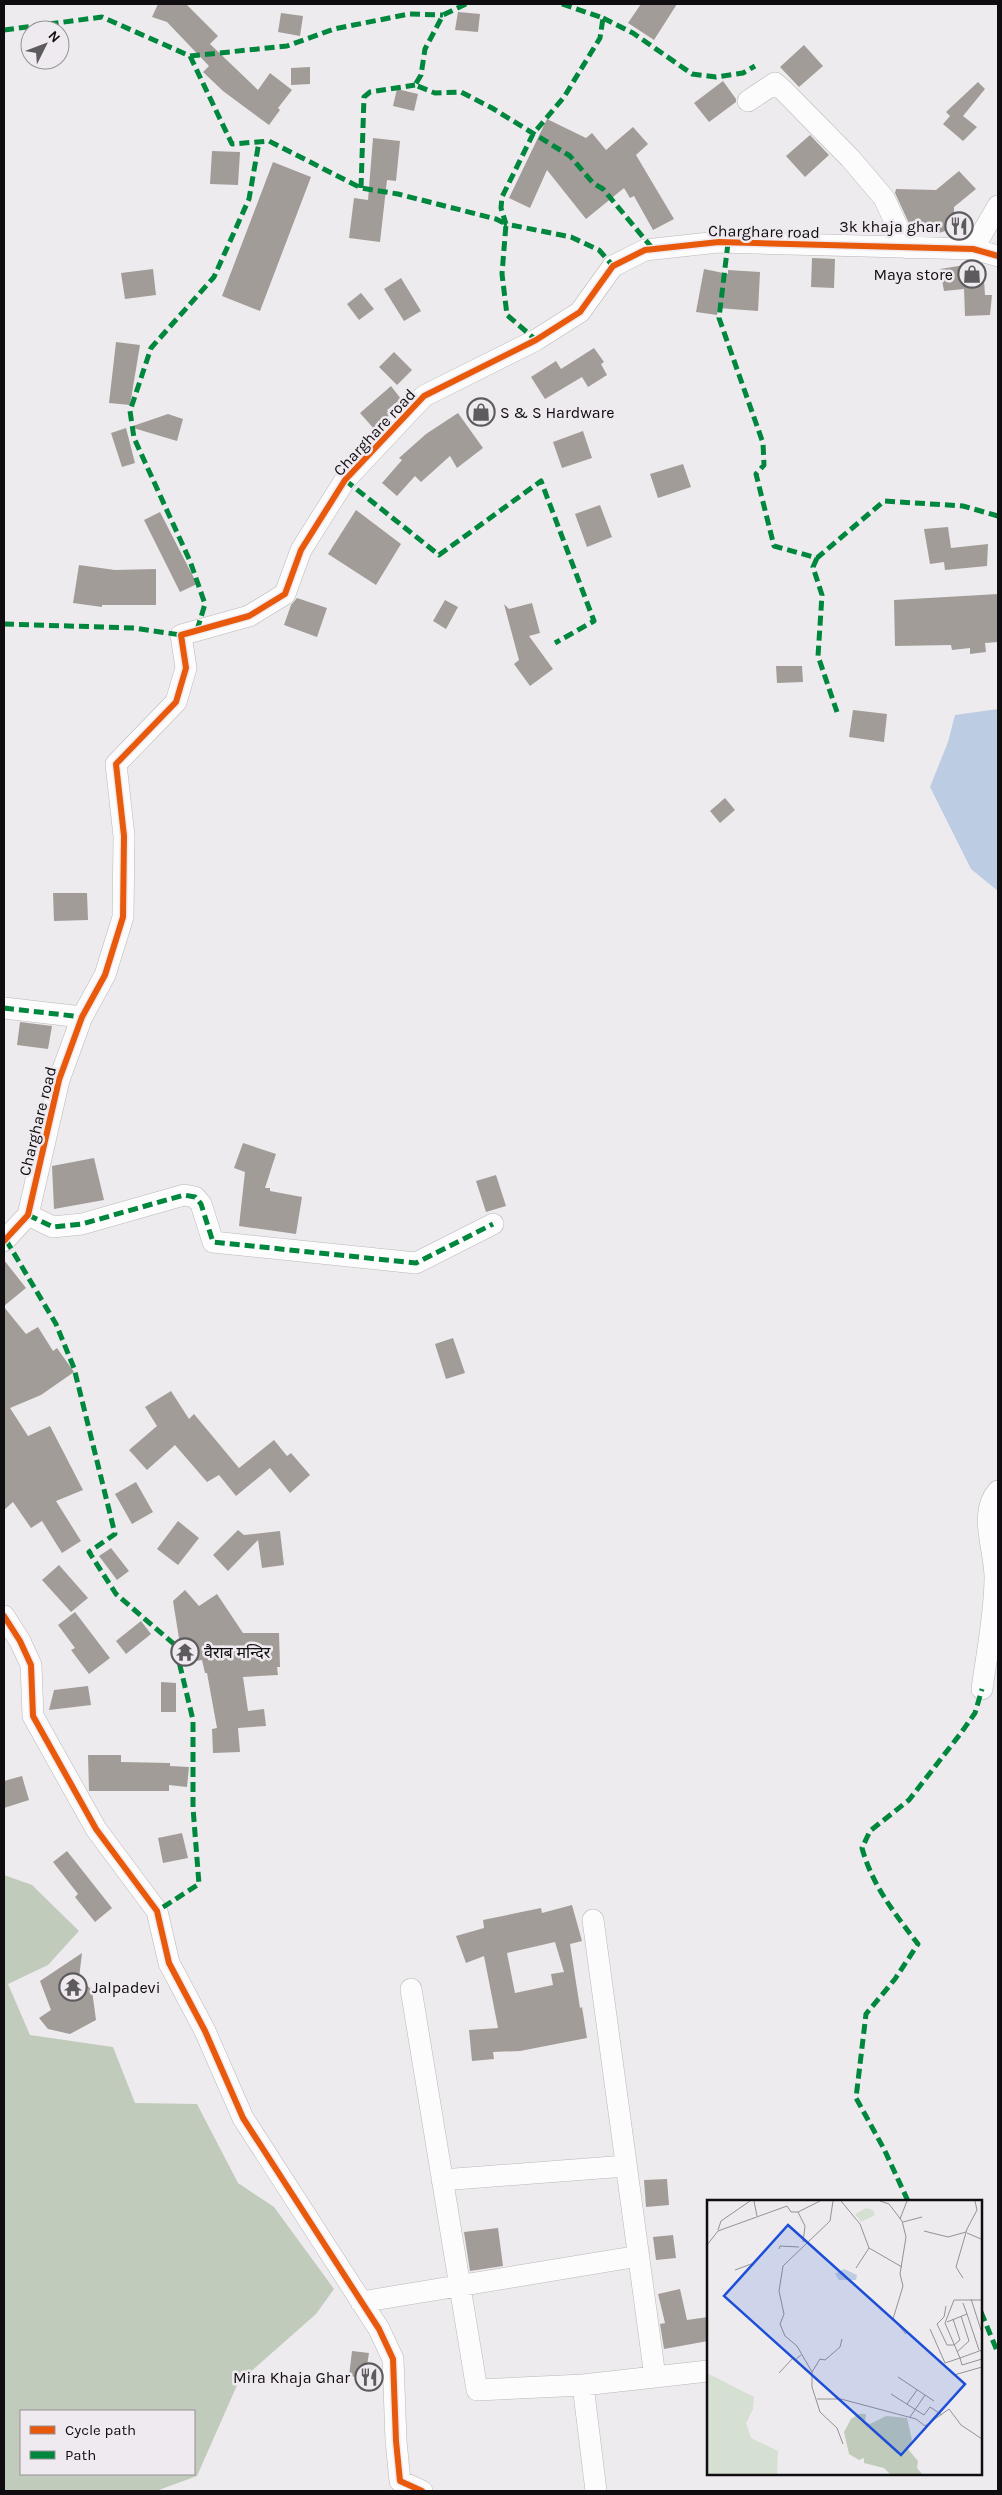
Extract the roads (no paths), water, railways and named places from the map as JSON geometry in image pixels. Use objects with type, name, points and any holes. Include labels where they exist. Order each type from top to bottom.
[{"type":"street","points":[[748,102],[775,83],[784,91],[850,158],[884,198],[907,248]]},
{"type":"street","points":[[973,249],[998,206]]},
{"type":"street","name":"Charghare road","points":[[4,1242],[28,1216],[59,1080],[82,1017],[105,975],[122,917],[124,836],[116,764],[176,702],[186,668],[181,635],[249,616],[285,594],[301,550],[346,480],[424,396],[536,340],[580,312],[613,266],[644,250],[719,242],[973,249],[998,256]]},
{"type":"street","points":[[4,1008],[82,1017]]},
{"type":"street","points":[[28,1216],[53,1227],[82,1224],[189,1196],[195,1197],[201,1204],[213,1242],[416,1263],[493,1224]]},
{"type":"street","points":[[982,1689],[995,1576],[988,1512],[992,1498],[998,1491]]},
{"type":"street","points":[[4,1616],[20,1641],[31,1665],[33,1716],[96,1829],[156,1911],[169,1963],[205,2032],[243,2118],[379,2329],[393,2359],[396,2441],[400,2481],[422,2491]]},
{"type":"street","points":[[592,1920],[655,2377]]},
{"type":"street","points":[[410,1989],[477,2390],[583,2385],[707,2371]]},
{"type":"street","points":[[442,2180],[626,2166]]},
{"type":"street","points":[[361,2302],[639,2256]]},
{"type":"street","points":[[583,2385],[596,2491]]},
{"type":"water","points":[[998,709],[998,891],[971,869],[930,787],[948,742],[955,715]]},
{"type":"place","name":"3k khaja ghar","points":[[959,226]]},
{"type":"place","name":"Maya store","points":[[972,274]]},
{"type":"place","name":"S & S Hardware","points":[[481,412]]},
{"type":"place","name":"वैराब मन्दिर","points":[[185,1652]]},
{"type":"place","name":"Jalpadevi","points":[[73,1987]]},
{"type":"place","name":"Mira Khaja Ghar","points":[[369,2377]]}]
